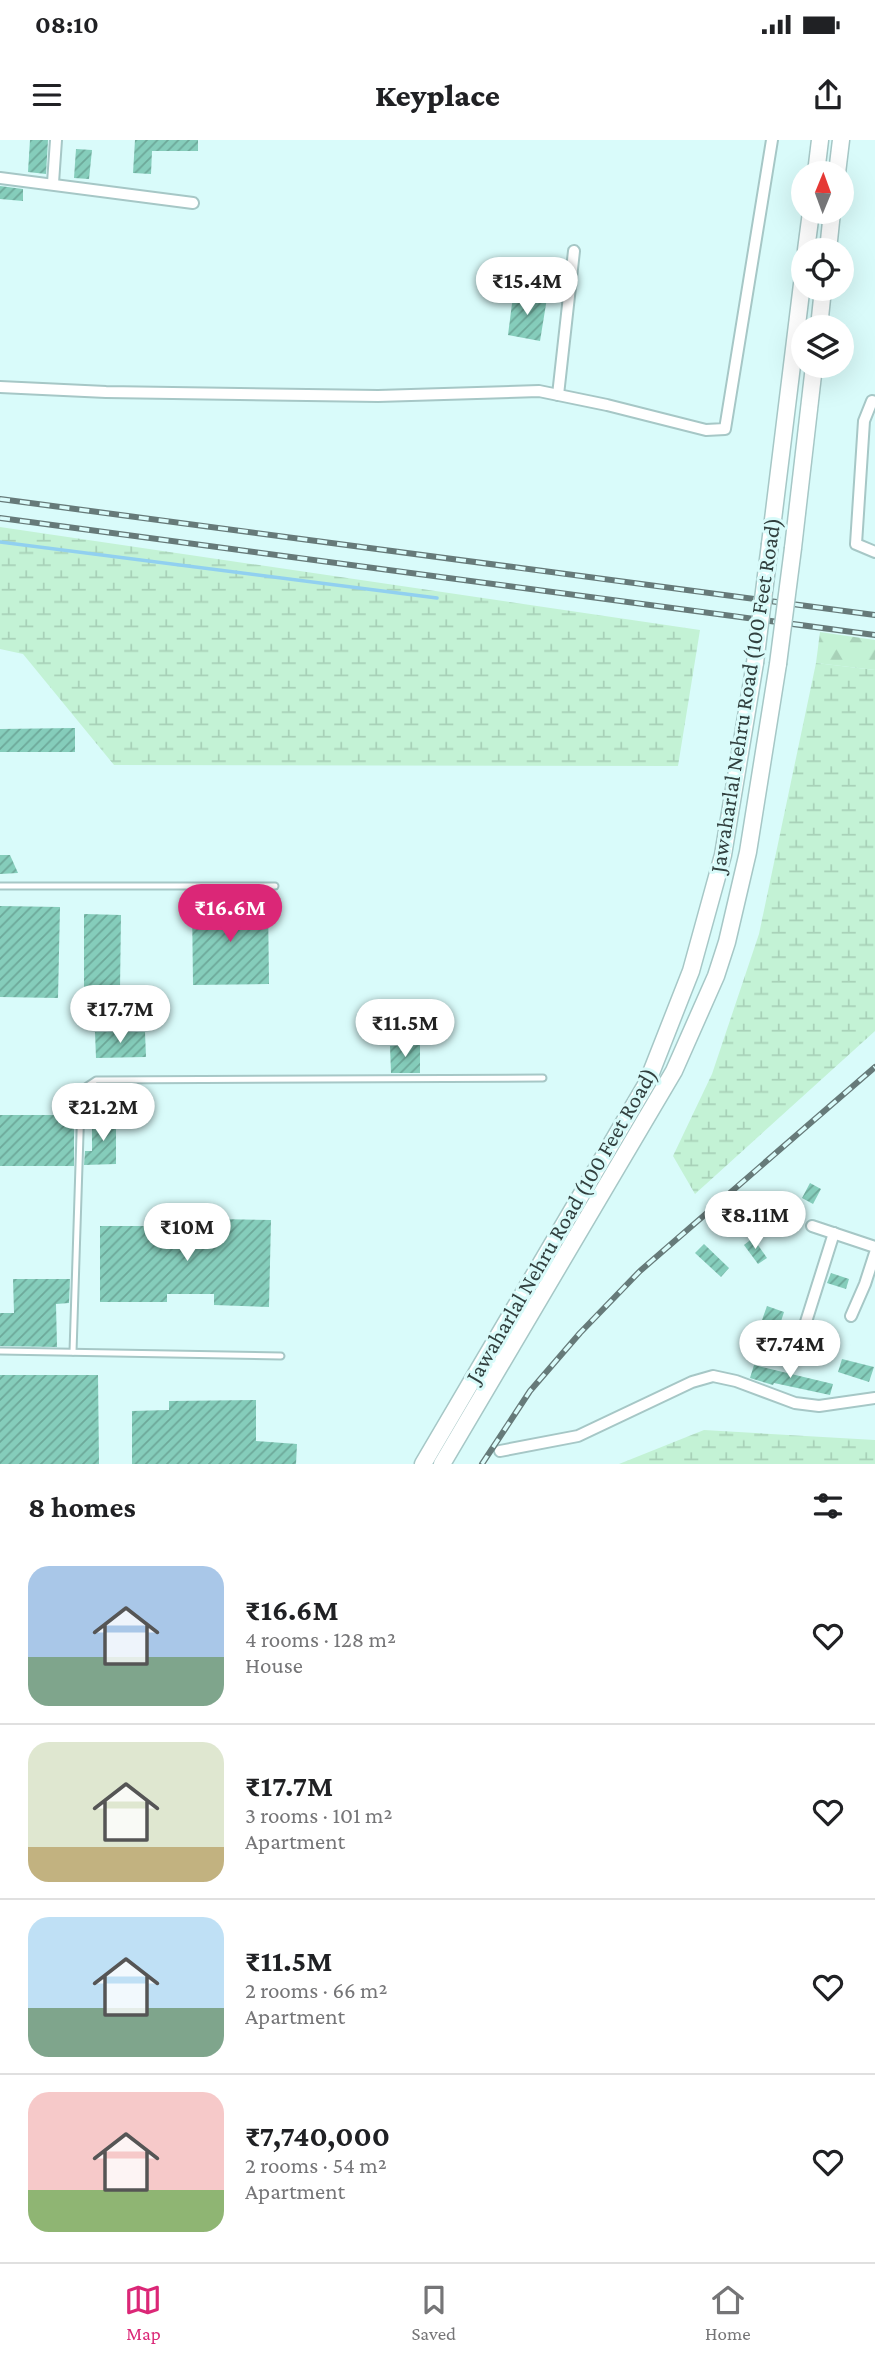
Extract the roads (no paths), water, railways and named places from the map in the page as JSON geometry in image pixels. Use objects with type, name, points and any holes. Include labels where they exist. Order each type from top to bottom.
[{"type":"main road","points":[[817,161],[820,140]]},
{"type":"main road","points":[[838,161],[841,140]]},
{"type":"main road","name":"Jawaharlal Nehru Road (100 Feet Road)","points":[[423,1464],[647,1083],[691,971],[723,855],[755,663],[800,301]]},
{"type":"main road","name":"Jawaharlal Nehru Road (100 Feet Road)","points":[[442,1464],[674,1071],[716,976],[727,942],[748,852],[778,664],[813,378]]},
{"type":"street","points":[[53,183],[56,140]]},
{"type":"street","points":[[0,387],[106,392],[352,396],[539,391],[706,430],[725,429],[772,140]]},
{"type":"street","points":[[0,178],[193,203]]},
{"type":"street","points":[[558,395],[574,251]]},
{"type":"street","points":[[875,402],[872,401],[864,421],[856,544],[875,552]]},
{"type":"street","points":[[812,1226],[875,1247]]},
{"type":"street","points":[[805,1325],[834,1233]]},
{"type":"street","points":[[851,1315],[875,1253]]},
{"type":"street","points":[[500,1451],[578,1436],[692,1382],[713,1376],[736,1381],[795,1403],[819,1406],[875,1398]]},
{"type":"lane","points":[[0,886],[275,886]]},
{"type":"lane","points":[[73,1352],[81,1103],[84,1088],[96,1080],[543,1078]]},
{"type":"lane","points":[[0,1351],[281,1356]]},
{"type":"waterway","points":[[0,542],[437,598]]},
{"type":"railway","points":[[0,499],[875,615]]},
{"type":"railway","points":[[0,518],[875,635]]},
{"type":"railway","points":[[482,1464],[530,1391],[580,1333],[640,1271],[875,1067]]}]
